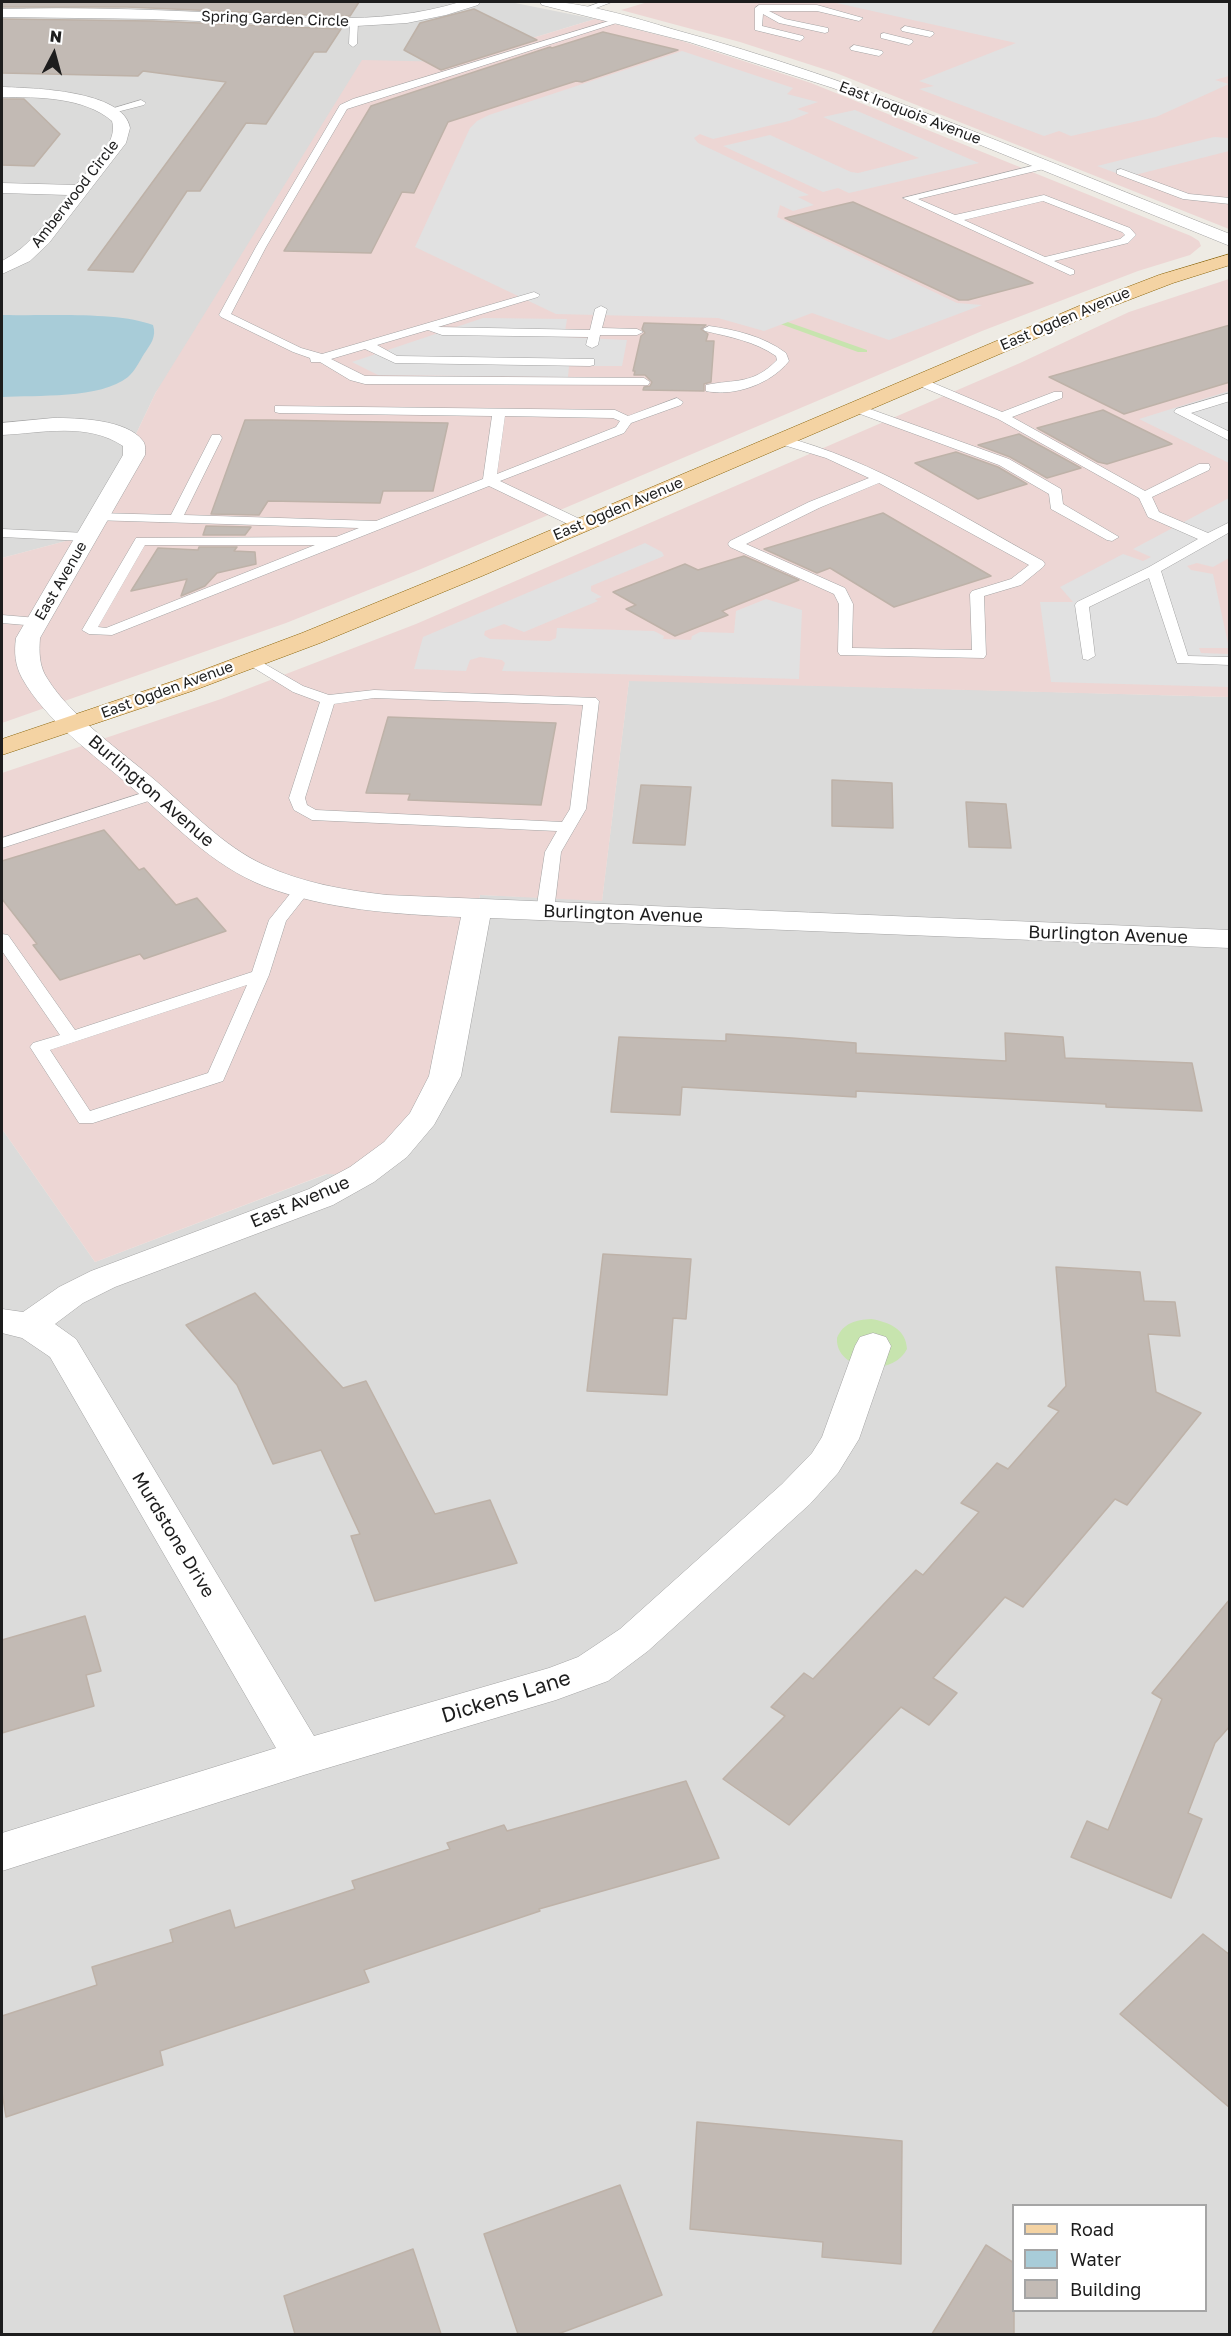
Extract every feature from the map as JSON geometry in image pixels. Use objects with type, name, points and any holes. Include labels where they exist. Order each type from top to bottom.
[{"type":"main road","name":"East Ogden Avenue","points":[[2,747],[251,660],[386,608],[1128,293],[1230,259]]},
{"type":"street","name":"Spring Garden Circle","points":[[2,13],[133,14],[354,22],[417,17],[473,2]]},
{"type":"street","name":"East Iroquois Avenue","points":[[547,2],[625,19],[720,46],[837,85],[1230,241]]},
{"type":"street","name":"Amberwood Circle","points":[[2,92],[70,98],[95,104],[119,118],[121,124],[120,140],[43,239],[24,257],[2,268]]},
{"type":"street","points":[[2,188],[79,190]]},
{"type":"street","name":"East Avenue","points":[[2,429],[90,426],[126,436],[134,444],[134,455],[28,638],[25,652],[38,684],[74,723]]},
{"type":"street","name":"Burlington Avenue","points":[[74,723],[220,850],[252,870],[304,888],[363,902],[1230,939]]},
{"type":"street","name":"East Avenue","points":[[16,1323],[103,1279],[321,1197],[384,1160],[411,1136],[436,1098],[445,1076],[477,908]]},
{"type":"street","name":"Murdstone Drive","points":[[16,1323],[48,1336],[63,1348],[304,1757]]},
{"type":"street","name":"Dickens Lane","points":[[2,1852],[304,1757],[556,1683],[593,1669],[634,1640],[796,1494],[825,1463],[840,1438],[873,1346]]},
{"type":"lane","points":[[583,10],[608,2]]},
{"type":"lane","points":[[759,8],[810,10],[856,19]]},
{"type":"lane","points":[[759,8],[840,25]]},
{"type":"lane","points":[[759,8],[777,22],[822,31]]},
{"type":"lane","points":[[759,8],[758,28],[804,38]]},
{"type":"lane","points":[[625,19],[356,101],[344,107],[261,248],[225,315],[316,360],[352,385],[644,385]]},
{"type":"lane","points":[[353,44],[354,22]]},
{"type":"lane","points":[[903,30],[927,35]]},
{"type":"lane","points":[[887,35],[912,41]]},
{"type":"lane","points":[[870,42],[895,47]]},
{"type":"lane","points":[[867,55],[851,49],[879,53]]},
{"type":"lane","points":[[109,111],[141,103]]},
{"type":"lane","points":[[1044,166],[908,198],[1070,272]]},
{"type":"lane","points":[[1121,172],[1187,197],[1204,200],[1228,199]]},
{"type":"lane","points":[[1187,197],[1219,189]]},
{"type":"lane","points":[[953,219],[1044,198],[1126,230],[1131,235],[1124,241],[1044,260]]},
{"type":"lane","points":[[316,360],[534,295]]},
{"type":"lane","points":[[585,386],[601,309]]},
{"type":"lane","points":[[428,327],[442,332],[637,330]]},
{"type":"lane","points":[[708,332],[763,352],[770,360],[768,364],[739,381],[710,386]]},
{"type":"lane","points":[[367,345],[395,359],[590,362]]},
{"type":"lane","points":[[919,381],[1002,416],[1145,496],[1153,514],[1208,538]]},
{"type":"lane","points":[[1002,416],[1058,395]]},
{"type":"lane","points":[[1230,397],[1180,412],[1230,436]]},
{"type":"lane","points":[[339,541],[141,541],[89,630],[107,632],[380,525],[489,481],[620,430],[627,420],[676,402]]},
{"type":"lane","points":[[856,408],[1004,462],[1056,492],[1056,507],[1112,537]]},
{"type":"lane","points":[[279,410],[615,414],[627,420]]},
{"type":"lane","points":[[489,481],[499,413]]},
{"type":"lane","points":[[176,519],[216,438]]},
{"type":"lane","points":[[781,440],[830,455],[880,478],[1038,564],[1016,582],[977,594],[979,655],[845,651],[846,604],[840,591],[735,544],[814,505],[880,478]]},
{"type":"lane","points":[[1145,496],[1204,467]]},
{"type":"lane","points":[[489,481],[581,525]]},
{"type":"lane","points":[[2,533],[176,519],[380,525]]},
{"type":"lane","points":[[1088,656],[1082,605],[1154,570],[1230,526]]},
{"type":"lane","points":[[1154,570],[1182,660],[1230,661]]},
{"type":"lane","points":[[2,619],[37,622]]},
{"type":"lane","points":[[251,660],[298,689],[328,700],[374,694],[591,701],[578,809],[553,852],[545,911]]},
{"type":"lane","points":[[328,700],[297,798],[300,807],[312,815],[568,827]]},
{"type":"lane","points":[[2,843],[155,794]]},
{"type":"lane","points":[[260,975],[39,1047],[86,1119],[216,1077],[260,975],[278,920],[304,888]]},
{"type":"lane","points":[[2,939],[71,1037]]},
{"type":"shaded area","points":[[2,2],[510,2],[595,19],[454,62],[156,392],[81,537],[2,558]]},
{"type":"shaded area","points":[[648,2],[1229,2],[1229,229],[836,73],[740,42],[621,10]]},
{"type":"shaded area","points":[[832,2],[1229,2],[1229,76],[1215,80],[1229,84],[1156,117],[1071,136],[1059,131],[1044,136],[919,89],[934,86],[919,81],[1016,43]]},
{"type":"shaded area","points":[[595,19],[682,41],[811,83],[1191,236],[1199,241],[1201,246],[1190,255],[1138,271],[982,331],[421,569],[286,623],[2,723],[2,558],[81,537],[156,392],[362,60],[454,62]]},
{"type":"shaded area","points":[[682,51],[793,88],[787,94],[818,102],[797,109],[809,113],[789,121],[713,139],[700,134],[694,138],[698,143],[809,195],[798,197],[814,205],[793,211],[780,205],[777,217],[957,303],[982,305],[889,340],[812,313],[764,331],[718,318],[556,314],[415,247],[470,128],[477,121],[489,115]]},
{"type":"shaded area","points":[[855,110],[979,163],[849,193],[838,188],[823,192],[723,146],[770,135],[851,172],[858,173],[919,158],[823,117]]},
{"type":"shaded area","points":[[1214,137],[1229,138],[1229,151],[1127,177],[1097,166]]},
{"type":"shaded area","points":[[1229,279],[1229,697],[629,681],[602,901],[480,895],[450,1053],[437,1093],[360,1175],[326,1174],[95,1262],[2,1129],[2,773],[221,699],[416,624],[1020,363],[1129,312]]},
{"type":"shaded area","points":[[483,318],[567,319],[564,337],[627,340],[622,366],[569,366],[568,377],[378,375],[352,362]]},
{"type":"shaded area","points":[[1229,391],[1229,463],[1139,419]]},
{"type":"shaded area","points":[[1229,498],[1229,558],[1213,567],[1197,563],[1187,566],[1191,570],[1213,574],[1229,648],[1199,648],[1201,653],[1229,654],[1229,687],[1051,682],[1040,602],[1073,602],[1060,587],[1123,554],[1143,561],[1151,557],[1133,549]]},
{"type":"shaded area","points":[[645,543],[662,552],[664,556],[591,586],[591,591],[602,597],[595,599],[598,601],[524,632],[504,624],[485,631],[484,635],[490,639],[550,641],[556,638],[557,628],[654,631],[664,636],[663,639],[691,640],[692,636],[700,632],[734,633],[736,611],[766,599],[802,610],[799,679],[502,671],[505,663],[502,660],[480,657],[470,660],[466,671],[414,669],[423,637]]},
{"type":"shaded area","points":[[629,680],[1229,697],[1229,2334],[2,2334],[2,1129],[95,1262],[327,1174],[360,1175],[450,1053],[480,895],[602,900]]},
{"type":"green space","points":[[782,320],[867,350],[867,352],[858,352],[775,322]]},
{"type":"green space","points":[[871,1319],[895,1328],[906,1342],[907,1349],[900,1358],[890,1364],[866,1367],[855,1364],[845,1358],[839,1349],[837,1338],[846,1326],[855,1321]]},
{"type":"water","points":[[2,315],[79,315],[120,318],[153,325],[154,333],[151,344],[133,372],[116,384],[102,389],[68,394],[2,397]]},
{"type":"building","points":[[2,2],[359,2],[350,16],[332,16],[127,7],[2,7]]},
{"type":"building","points":[[474,9],[537,40],[441,70],[404,50],[420,23]]},
{"type":"building","points":[[2,19],[152,21],[341,29],[326,52],[314,52],[266,124],[246,123],[200,191],[187,191],[133,272],[88,270],[226,82],[143,71],[138,76],[2,73]]},
{"type":"building","points":[[603,32],[678,50],[582,82],[576,81],[448,122],[414,193],[402,192],[371,253],[284,251],[371,106],[550,47]]},
{"type":"building","points":[[2,99],[24,99],[60,134],[34,166],[2,165]]},
{"type":"building","points":[[853,202],[1033,283],[968,300],[959,300],[785,218]]},
{"type":"building","points":[[644,323],[706,325],[701,329],[708,334],[706,341],[714,341],[711,382],[704,384],[704,391],[643,390],[652,382],[645,375],[634,375],[635,371],[633,371],[641,336],[645,333],[642,329]]},
{"type":"building","points":[[1230,325],[1230,382],[1124,414],[1049,377]]},
{"type":"building","points":[[1103,410],[1172,444],[1107,464],[1098,462],[1037,428]]},
{"type":"building","points":[[245,420],[448,423],[433,491],[383,491],[380,503],[268,501],[259,515],[211,514]]},
{"type":"building","points":[[1019,434],[1081,468],[1047,478],[1010,457],[978,445]]},
{"type":"building","points":[[956,452],[998,467],[1027,484],[978,499],[915,463]]},
{"type":"building","points":[[883,513],[991,576],[894,607],[830,568],[817,573],[764,549]]},
{"type":"building","points":[[206,526],[251,527],[245,535],[203,535]]},
{"type":"building","points":[[199,547],[237,547],[234,551],[255,552],[256,564],[217,573],[205,586],[181,596],[187,579],[131,591],[158,548],[198,550]]},
{"type":"building","points":[[744,556],[799,580],[722,611],[728,615],[675,636],[626,609],[636,605],[613,592],[685,564],[698,570]]},
{"type":"building","points":[[388,717],[556,723],[541,805],[408,800],[410,794],[366,793]]},
{"type":"building","points":[[832,780],[892,783],[893,828],[832,826]]},
{"type":"building","points":[[641,785],[691,787],[685,845],[633,843]]},
{"type":"building","points":[[966,802],[1006,804],[1011,848],[969,847]]},
{"type":"building","points":[[104,830],[139,870],[144,868],[176,905],[197,898],[226,931],[144,959],[140,954],[60,980],[33,945],[37,944],[2,899],[2,861]]},
{"type":"building","points":[[1005,1033],[1063,1037],[1065,1058],[1192,1063],[1202,1111],[856,1091],[856,1097],[682,1087],[680,1115],[611,1112],[619,1037],[726,1041],[726,1034],[792,1038],[856,1043],[856,1053],[1006,1061]]},
{"type":"building","points":[[603,1254],[691,1259],[686,1319],[673,1318],[667,1395],[587,1391]]},
{"type":"building","points":[[1056,1267],[1140,1272],[1144,1301],[1175,1302],[1180,1336],[1148,1334],[1156,1392],[1201,1413],[1127,1505],[1115,1499],[1023,1607],[1005,1597],[933,1678],[957,1693],[929,1725],[901,1707],[789,1825],[723,1779],[785,1716],[771,1707],[804,1673],[813,1679],[916,1570],[923,1575],[979,1512],[961,1503],[997,1463],[1008,1469],[1059,1411],[1048,1406],[1066,1386]]},
{"type":"building","points":[[255,1293],[343,1388],[366,1381],[435,1514],[490,1500],[517,1563],[375,1601],[351,1536],[360,1534],[321,1450],[273,1464],[237,1385],[186,1325]]},
{"type":"building","points":[[1230,1599],[1230,1726],[1215,1743],[1188,1813],[1202,1819],[1171,1898],[1071,1857],[1087,1821],[1108,1830],[1162,1699],[1152,1693]]},
{"type":"building","points":[[85,1616],[101,1671],[86,1675],[94,1706],[2,1733],[2,1640]]},
{"type":"building","points":[[686,1781],[719,1858],[539,1909],[540,1911],[364,1970],[369,1982],[160,2051],[163,2065],[6,2117],[2,2092],[2,2016],[97,1985],[92,1967],[173,1942],[170,1930],[230,1910],[235,1928],[355,1889],[352,1881],[450,1849],[447,1843],[504,1825],[507,1831]]},
{"type":"building","points":[[1203,1934],[1230,1955],[1230,2108],[1120,2014]]},
{"type":"building","points":[[697,2122],[902,2141],[901,2264],[822,2257],[823,2242],[690,2229]]},
{"type":"building","points":[[620,2185],[662,2295],[558,2334],[518,2334],[484,2234]]},
{"type":"building","points":[[986,2245],[1012,2262],[1014,2334],[932,2334]]},
{"type":"building","points":[[413,2249],[441,2334],[295,2334],[284,2296]]}]
